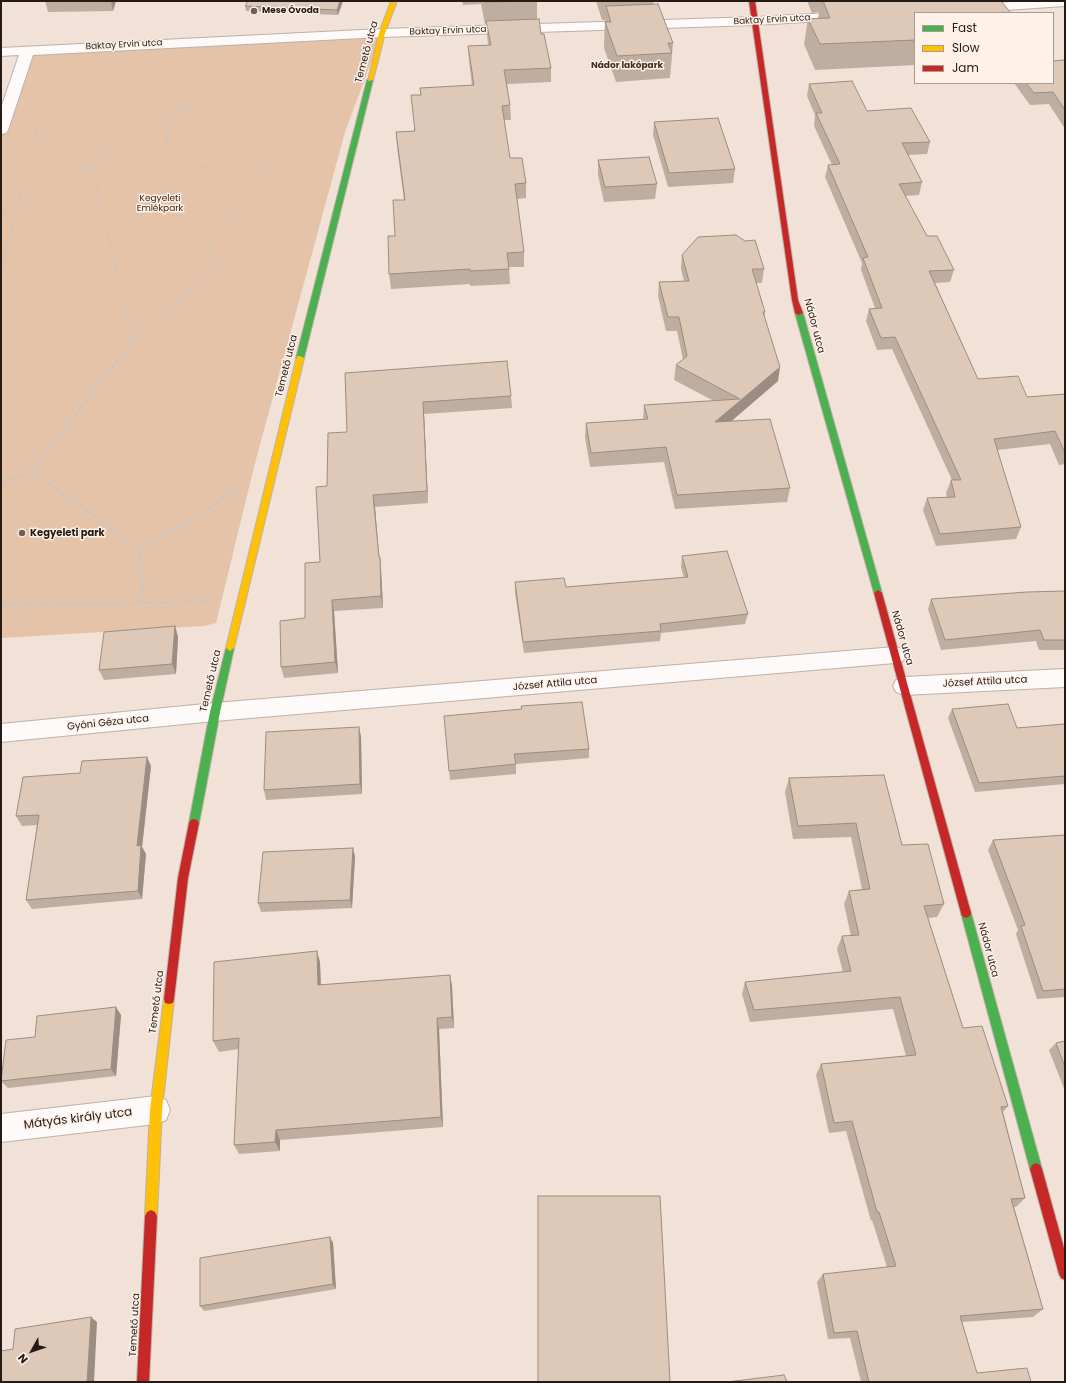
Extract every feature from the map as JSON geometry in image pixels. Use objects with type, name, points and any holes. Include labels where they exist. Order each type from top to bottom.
[{"type":"street","name":"Temető utca","points":[[144,1382],[156,1110],[183,878],[215,712],[307,330],[382,33],[394,1]]},
{"type":"street","name":"Nádor utca","points":[[752,1],[795,300],[904,686],[1065,1274]]},
{"type":"street","points":[[966,9],[1063,3]]},
{"type":"street","name":"Baktay Ervin utca","points":[[1,52],[382,33],[756,21],[863,15]]},
{"type":"street","points":[[1,130],[28,50]]},
{"type":"street","name":"József Attila utca","points":[[215,712],[895,655]]},
{"type":"street","name":"József Attila utca","points":[[904,686],[1065,678]]},
{"type":"street","name":"Gyóni Géza utca","points":[[1,733],[215,712]]},
{"type":"street","name":"Mátyás király utca","points":[[1,1128],[156,1110]]},
{"type":"path","points":[[133,342],[93,170],[102,151],[135,131],[177,111],[204,101],[239,83],[267,61]]},
{"type":"path","points":[[149,63],[174,83],[182,97],[168,130],[166,146],[191,165],[222,170],[265,169],[294,164],[328,146]]},
{"type":"path","points":[[1,270],[20,202],[47,93],[38,82]]},
{"type":"path","points":[[36,135],[93,170]]},
{"type":"path","points":[[1,212],[87,166]]},
{"type":"path","points":[[215,268],[208,238],[230,208],[265,169]]},
{"type":"path","points":[[1,483],[32,471],[133,342],[215,268],[233,241],[230,208]]},
{"type":"path","points":[[32,471],[141,550]]},
{"type":"path","points":[[141,550],[238,489]]},
{"type":"path","points":[[141,550],[142,603]]},
{"type":"path","points":[[1,604],[215,602]]},
{"type":"green space","name":"Kegyeleti Emlékpark","points":[[382,33],[345,132],[255,463],[216,623],[204,626],[1,638],[1,130],[28,50]]},
{"type":"building","points":[[248,1],[340,1],[337,10],[245,6]]},
{"type":"building","points":[[484,1],[530,1],[484,2]]},
{"type":"building","points":[[823,1],[1001,1],[1010,12],[914,12],[914,40],[820,44],[808,19],[830,18]]},
{"type":"building","points":[[658,4],[673,43],[668,43],[672,53],[617,56],[605,22],[611,22],[606,6]]},
{"type":"building","points":[[539,19],[541,34],[544,34],[551,68],[504,70],[510,105],[502,106],[510,158],[522,158],[526,183],[515,184],[524,252],[507,253],[509,269],[470,271],[470,269],[389,274],[388,236],[395,236],[393,200],[405,200],[396,132],[415,131],[411,95],[421,95],[420,88],[474,85],[468,46],[491,45],[486,21]]},
{"type":"building","points":[[1063,60],[1065,62],[1065,110],[1053,92],[1034,93],[1027,84],[1054,84],[1054,61]]},
{"type":"building","points":[[852,81],[867,111],[911,108],[930,142],[902,143],[922,182],[899,184],[927,236],[937,236],[954,270],[929,271],[978,379],[1018,376],[1027,397],[1065,394],[1065,453],[1055,431],[994,439],[1021,527],[940,534],[927,498],[955,497],[951,480],[961,480],[895,337],[881,338],[869,309],[882,308],[863,258],[868,257],[828,165],[840,164],[816,113],[822,113],[809,84]]},
{"type":"building","points":[[718,118],[735,169],[669,173],[654,122]]},
{"type":"building","points":[[649,157],[657,184],[605,187],[598,160]]},
{"type":"building","points":[[736,235],[745,241],[755,240],[764,269],[752,269],[765,312],[763,312],[780,367],[715,422],[770,419],[790,488],[677,495],[666,447],[591,453],[586,423],[648,419],[644,405],[740,399],[676,365],[687,356],[679,317],[668,317],[659,282],[689,281],[682,255],[698,237]]},
{"type":"building","points":[[507,361],[511,396],[423,402],[427,491],[373,495],[380,557],[381,596],[332,600],[335,662],[281,667],[280,621],[305,618],[305,563],[320,562],[316,487],[327,486],[328,433],[347,432],[345,373]]},
{"type":"building","points":[[727,551],[748,614],[660,624],[661,631],[523,642],[515,582],[564,578],[566,587],[688,577],[682,556]]},
{"type":"building","points":[[1065,591],[1065,640],[1044,640],[1040,630],[945,640],[931,599],[1027,592]]},
{"type":"building","points":[[175,626],[172,664],[99,670],[104,632]]},
{"type":"building","points":[[582,702],[589,749],[514,754],[516,764],[449,771],[444,716],[522,709],[521,706]]},
{"type":"building","points":[[1008,704],[1017,728],[1065,724],[1065,776],[979,783],[952,709]]},
{"type":"building","points":[[359,727],[360,784],[264,790],[266,732]]},
{"type":"building","points":[[147,757],[137,846],[141,845],[138,891],[26,900],[39,815],[16,816],[23,777],[80,773],[82,761]]},
{"type":"building","points":[[884,775],[902,845],[928,844],[944,904],[924,906],[963,1028],[982,1026],[1008,1106],[1001,1107],[1025,1198],[1011,1199],[1043,1309],[960,1316],[977,1373],[1027,1368],[1031,1382],[869,1382],[857,1331],[834,1333],[823,1274],[896,1266],[879,1212],[877,1212],[852,1121],[834,1123],[821,1064],[916,1055],[900,997],[754,1010],[745,982],[851,971],[842,936],[859,935],[849,891],[870,889],[856,823],[798,826],[789,778]]},
{"type":"building","points":[[1065,835],[1065,989],[1043,991],[1021,926],[1025,925],[993,840]]},
{"type":"building","points":[[353,848],[350,900],[258,903],[263,852]]},
{"type":"building","points":[[317,951],[318,985],[450,975],[452,1017],[437,1018],[441,1117],[276,1130],[275,1142],[234,1145],[239,1038],[213,1041],[214,962]]},
{"type":"building","points":[[116,1007],[111,1069],[1,1081],[6,1040],[35,1037],[37,1016]]},
{"type":"building","points":[[1065,1041],[1065,1067],[1056,1043]]},
{"type":"building","points":[[538,1196],[660,1196],[670,1382],[538,1382]]},
{"type":"building","points":[[330,1237],[333,1284],[200,1306],[200,1258]]},
{"type":"building","points":[[91,1317],[87,1382],[1,1382],[1,1351],[13,1349],[15,1329]]},
{"type":"building","points":[[784,1375],[787,1382],[727,1382]]},
{"type":"traffic: fast","points":[[300,358],[370,80]]},
{"type":"traffic: fast","points":[[799,313],[878,593]]},
{"type":"traffic: fast","points":[[194,823],[215,712],[230,648]]},
{"type":"traffic: fast","points":[[966,913],[1036,1169]]},
{"type":"traffic: slow","points":[[370,80],[382,33],[394,1]]},
{"type":"traffic: slow","points":[[230,648],[300,358]]},
{"type":"traffic: slow","points":[[151,1216],[156,1110],[169,999]]},
{"type":"traffic: jam","points":[[752,1],[795,300],[799,313]]},
{"type":"traffic: jam","points":[[878,593],[966,913]]},
{"type":"traffic: jam","points":[[169,999],[183,878],[194,823]]},
{"type":"traffic: jam","points":[[1036,1169],[1065,1274]]},
{"type":"traffic: jam","points":[[143,1382],[151,1216]]},
{"type":"place","name":"Mese Óvoda","points":[[254,11]]},
{"type":"place","name":"Kegyeleti park","points":[[22,533]]},
{"type":"district","name":"Nádor lakópark","points":[[627,66]]}]
